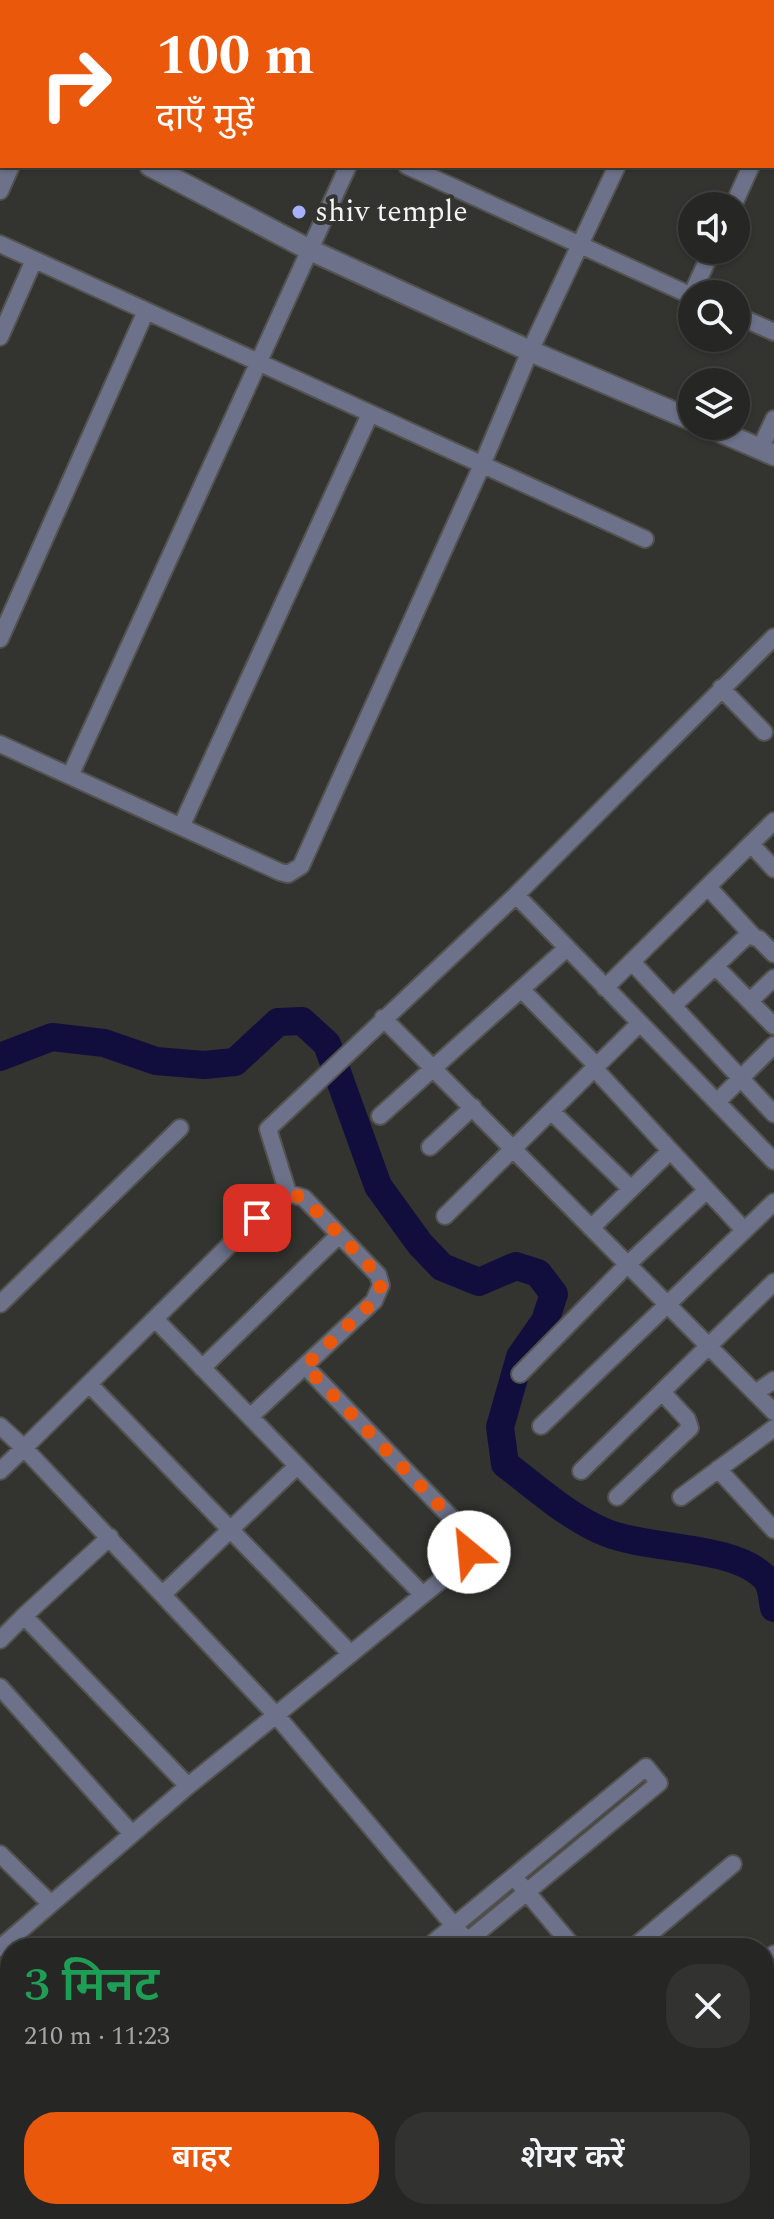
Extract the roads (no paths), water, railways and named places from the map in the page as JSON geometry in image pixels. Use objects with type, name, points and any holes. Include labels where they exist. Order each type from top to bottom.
[{"type":"street","points":[[0,191],[10,168]]},
{"type":"street","points":[[154,168],[310,250],[530,351],[678,414]]},
{"type":"street","points":[[70,776],[347,168]]},
{"type":"street","points":[[411,168],[678,289]]},
{"type":"street","points":[[0,744],[280,872],[288,874],[301,866],[482,465],[530,351],[616,168]]},
{"type":"street","points":[[739,192],[750,168]]},
{"type":"street","points":[[0,244],[645,539]]},
{"type":"street","points":[[0,337],[34,260]]},
{"type":"street","points":[[0,639],[146,311]]},
{"type":"street","points":[[750,321],[774,332]]},
{"type":"street","points":[[181,827],[370,414]]},
{"type":"street","points":[[739,440],[767,452],[774,419]]},
{"type":"street","points":[[288,1193],[268,1129],[516,895],[774,637]]},
{"type":"street","points":[[721,688],[764,732]]},
{"type":"street","points":[[605,988],[774,821]]},
{"type":"street","points":[[751,844],[774,869]]},
{"type":"street","points":[[708,887],[774,954]]},
{"type":"street","points":[[516,895],[774,1161]]},
{"type":"street","points":[[673,1006],[742,939],[753,936]]},
{"type":"street","points":[[380,1116],[567,948]]},
{"type":"street","points":[[632,962],[774,1114]]},
{"type":"street","points":[[715,966],[774,1026]]},
{"type":"street","points":[[750,1001],[774,978]]},
{"type":"street","points":[[521,989],[593,1062],[594,1068],[744,1230]]},
{"type":"street","points":[[383,1018],[774,1412]]},
{"type":"street","points":[[445,1216],[640,1023]]},
{"type":"street","points":[[717,1102],[774,1045]]},
{"type":"street","points":[[430,1147],[473,1107]]},
{"type":"street","points":[[551,1111],[631,1189]]},
{"type":"street","points":[[0,1304],[180,1128]]},
{"type":"street","points":[[591,1228],[670,1151]]},
{"type":"street","points":[[520,1374],[627,1265],[707,1190]]},
{"type":"street","points":[[0,1471],[278,1197],[288,1193],[304,1198],[378,1275],[381,1285],[374,1301],[250,1417]]},
{"type":"street","points":[[541,1426],[774,1202]]},
{"type":"street","points":[[202,1368],[339,1235]]},
{"type":"street","points":[[581,1471],[774,1282]]},
{"type":"street","points":[[155,1319],[423,1595]]},
{"type":"street","points":[[12,1938],[188,1786],[462,1563],[469,1552],[465,1532],[305,1366]]},
{"type":"street","points":[[755,1393],[774,1380]]},
{"type":"street","points":[[89,1384],[351,1654]]},
{"type":"street","points":[[617,1497],[690,1428],[687,1419],[662,1392]]},
{"type":"street","points":[[0,1426],[110,1537],[276,1715],[455,1925],[460,1938]]},
{"type":"street","points":[[681,1497],[774,1428]]},
{"type":"street","points":[[163,1594],[297,1466]]},
{"type":"street","points":[[718,1469],[774,1530]]},
{"type":"street","points":[[0,1640],[110,1537]]},
{"type":"street","points":[[24,1616],[188,1786]]},
{"type":"street","points":[[0,1687],[132,1834]]},
{"type":"street","points":[[439,1938],[646,1767],[659,1783],[471,1938]]},
{"type":"street","points":[[0,1854],[51,1904]]},
{"type":"street","points":[[645,1938],[733,1864]]},
{"type":"street","points":[[514,1876],[566,1938]]},
{"type":"waterway","points":[[0,1057],[52,1037],[104,1043],[156,1061],[204,1065],[235,1062],[278,1022],[302,1021],[327,1044],[378,1186],[420,1244],[442,1267],[479,1282],[516,1266],[538,1273],[554,1294],[545,1321],[520,1357],[500,1427],[505,1464],[566,1511],[607,1533],[645,1543],[714,1554],[753,1568],[768,1582],[774,1608]]},
{"type":"place","name":"shiv temple","points":[[299,212]]}]
